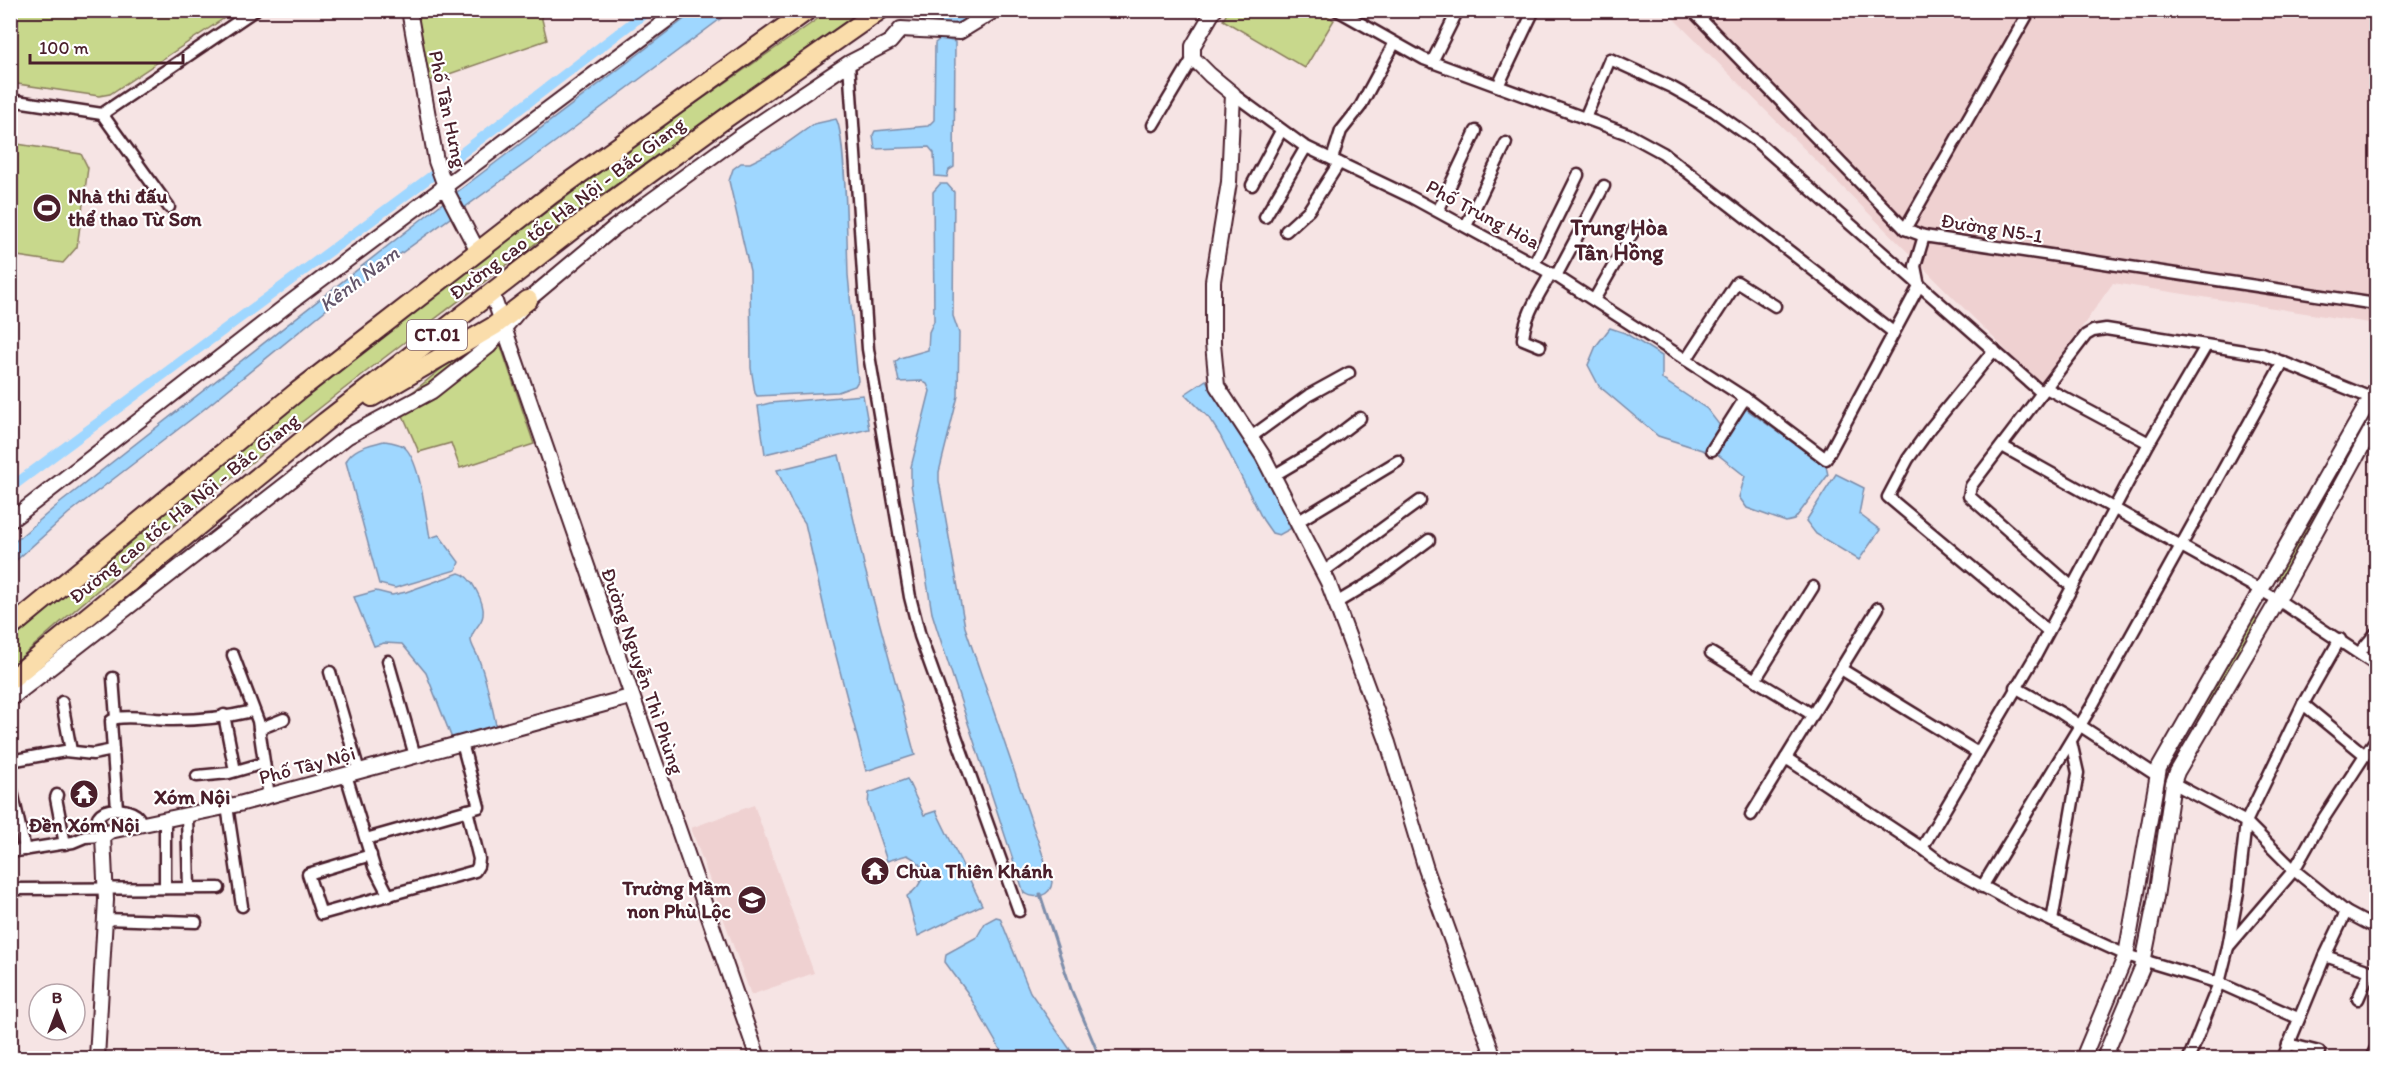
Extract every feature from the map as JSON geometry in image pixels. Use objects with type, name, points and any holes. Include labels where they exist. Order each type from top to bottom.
[{"type":"highway","name":"Đường cao tốc Hà Nội - Bắc Giang","points":[[10,628],[298,391],[552,194],[808,10]]},
{"type":"highway","name":"Đường cao tốc Hà Nội - Bắc Giang","points":[[10,680],[325,422],[576,227],[880,10]]},
{"type":"highway","points":[[213,513],[373,395],[502,324],[528,300]]},
{"type":"street","points":[[10,100],[102,114],[255,10]]},
{"type":"street","name":"Phố Tân Hưng","points":[[409,10],[436,161],[445,186],[474,244]]},
{"type":"street","points":[[10,521],[291,302],[680,10]]},
{"type":"street","points":[[528,300],[615,227],[739,137],[849,63],[890,42],[900,29],[958,32],[995,10]]},
{"type":"street","points":[[1153,125],[1193,58],[1193,46],[1214,10]]},
{"type":"street","points":[[1337,10],[1394,44],[1432,62],[1628,134],[1663,153],[1893,332],[1919,286],[1915,266],[1924,236]]},
{"type":"street","points":[[1432,62],[1458,10]]},
{"type":"street","points":[[1498,86],[1534,10]]},
{"type":"street","name":"Đường N5-1","points":[[1692,10],[1905,229],[1924,236],[2376,304]]},
{"type":"street","points":[[1905,229],[2030,10]]},
{"type":"street","points":[[1286,231],[1309,210],[1336,161],[1341,131],[1360,107],[1394,44]]},
{"type":"street","name":"Phố Trung Hòa","points":[[1193,58],[1233,94],[1306,147],[1438,211],[1554,275],[1745,398],[1827,459],[1893,332]]},
{"type":"street","points":[[1585,118],[1610,59],[1671,87],[1714,111],[1756,141],[1919,286],[2044,391],[2148,443]]},
{"type":"street","points":[[849,63],[868,349],[910,597],[920,636],[1019,911]]},
{"type":"street","points":[[1233,94],[1229,182],[1213,281],[1213,344],[1217,386],[1251,437],[1273,476],[1323,572],[1336,603],[1388,743],[1426,869],[1494,1059]]},
{"type":"street","points":[[102,114],[169,207]]},
{"type":"street","points":[[1252,185],[1281,131]]},
{"type":"street","points":[[1438,211],[1476,131]]},
{"type":"street","points":[[1466,226],[1506,143]]},
{"type":"street","points":[[1265,217],[1306,147]]},
{"type":"street","points":[[1534,264],[1578,175]]},
{"type":"street","points":[[1540,346],[1524,339],[1526,318],[1554,275],[1604,186]]},
{"type":"street","points":[[1594,300],[1634,230]]},
{"type":"street","points":[[1686,360],[1737,282],[1775,306]]},
{"type":"street","name":"Đường Nguyễn Thì Phùng","points":[[493,296],[630,697],[758,1059]]},
{"type":"street","points":[[10,699],[348,436],[432,390],[489,346],[502,324]]},
{"type":"street","points":[[2071,586],[1969,496],[1971,486],[2086,335],[2092,331],[2106,329],[2262,354],[2373,402],[2176,735],[2156,775],[2127,955],[2083,1059]]},
{"type":"street","points":[[1922,848],[2048,631],[2148,443],[2206,346]]},
{"type":"street","points":[[1994,350],[1929,430],[1908,459],[1887,497],[2048,631]]},
{"type":"street","points":[[1982,887],[2071,742],[2283,363]]},
{"type":"street","points":[[1251,437],[1309,395],[1349,373]]},
{"type":"street","points":[[1715,446],[1745,398]]},
{"type":"street","points":[[1273,476],[1322,447],[1360,418]]},
{"type":"street","points":[[2104,1059],[2144,962],[2173,783],[2201,730],[2278,600],[2376,421]]},
{"type":"street","points":[[2002,446],[2112,510],[2278,600],[2360,652],[2376,665]]},
{"type":"street","points":[[1297,522],[1398,461]]},
{"type":"street","points":[[1323,572],[1420,501]]},
{"type":"street","points":[[1336,603],[1384,574],[1429,540]]},
{"type":"street","points":[[1755,680],[1813,587]]},
{"type":"street","points":[[1751,815],[1878,608]]},
{"type":"street","points":[[2360,652],[2376,633]]},
{"type":"street","points":[[2189,1059],[2219,983],[2228,947],[2238,892],[2246,822],[2303,704],[2340,639]]},
{"type":"street","points":[[1711,653],[1813,715]]},
{"type":"street","points":[[233,655],[259,729],[269,796]]},
{"type":"street","points":[[388,661],[415,756]]},
{"type":"street","points":[[1841,669],[1978,753]]},
{"type":"street","points":[[330,672],[370,855],[389,896]]},
{"type":"street","points":[[112,678],[116,718]]},
{"type":"street","points":[[2015,687],[2156,775],[2246,822],[2294,870],[2346,912],[2376,928]]},
{"type":"street","name":"Phố Tây Nội","points":[[103,836],[110,831],[269,796],[630,697]]},
{"type":"street","points":[[62,702],[71,751]]},
{"type":"street","points":[[2303,704],[2365,755]]},
{"type":"street","points":[[117,809],[111,721],[132,716],[170,720],[206,718],[254,711]]},
{"type":"street","points":[[224,715],[235,771]]},
{"type":"street","points":[[259,729],[284,719]]},
{"type":"street","points":[[2228,947],[2294,870],[2320,824],[2376,739]]},
{"type":"street","points":[[2052,921],[2078,773],[2071,742]]},
{"type":"street","points":[[366,839],[479,807],[462,743]]},
{"type":"street","points":[[10,761],[71,751],[93,754],[113,750]]},
{"type":"street","points":[[1786,758],[1947,867],[1982,887],[2127,955],[2219,983],[2298,1018]]},
{"type":"street","points":[[197,776],[235,771],[264,763]]},
{"type":"street","points":[[10,782],[25,850]]},
{"type":"street","points":[[57,795],[66,844]]},
{"type":"street","points":[[226,806],[242,906]]},
{"type":"street","points":[[97,1059],[106,888],[103,836],[98,817],[101,813],[117,809],[136,815],[142,824]]},
{"type":"street","points":[[370,855],[308,874],[319,912],[325,915],[474,871],[479,859],[467,810]]},
{"type":"street","points":[[187,815],[189,888]]},
{"type":"street","points":[[165,819],[165,888]]},
{"type":"street","points":[[10,852],[66,844],[85,837],[103,836]]},
{"type":"street","points":[[14,889],[219,888]]},
{"type":"street","points":[[2283,1059],[2298,1018],[2346,912]]},
{"type":"street","points":[[105,919],[196,922]]},
{"type":"street","points":[[2325,956],[2370,971],[2358,999]]},
{"type":"street","points":[[2288,1044],[2319,1052]]},
{"type":"street","points":[[2371,1059],[2376,1048]]},
{"type":"shaded area","points":[[1666,11],[2376,11],[2376,324],[2113,283],[2041,385]]},
{"type":"shaded area","name":"Trường Mầm non Phù Lộc","points":[[754,805],[814,973],[751,995],[691,828]]},
{"type":"green space","points":[[1229,10],[1319,11],[1334,20],[1305,68],[1223,20]]},
{"type":"green space","points":[[10,11],[235,11],[110,94],[99,96],[11,83]]},
{"type":"green space","points":[[416,11],[540,11],[547,40],[429,81]]},
{"type":"green space","points":[[829,11],[861,11],[642,166],[426,326],[215,492],[11,666],[10,642],[170,507],[332,376],[582,185]]},
{"type":"green space","name":"Nhà thi đấu thể thao Từ Sơn","points":[[11,143],[81,154],[88,168],[77,247],[63,263],[11,255]]},
{"type":"green space","points":[[494,326],[534,444],[460,468],[451,443],[419,452],[398,404]]},
{"type":"green space","points":[[2365,423],[2367,428],[2282,577],[2277,579],[2276,576]]},
{"type":"green space","points":[[2255,616],[2256,624],[2200,722],[2196,719],[2213,685]]},
{"type":"water","name":"Kênh Nam","points":[[695,11],[731,11],[349,291],[198,414],[69,513],[11,565],[11,545],[55,507],[436,208]]},
{"type":"water","points":[[911,11],[976,11],[962,21],[947,26],[948,40],[955,42],[954,167],[949,170],[947,177],[935,176],[934,153],[929,147],[875,149],[873,135],[875,131],[928,126],[934,120],[935,43],[940,39],[939,26],[923,21]]},
{"type":"water","points":[[836,119],[844,168],[848,275],[858,381],[855,386],[838,392],[757,396],[751,368],[750,271],[729,181],[733,169],[741,163],[750,163],[780,148],[814,124]]},
{"type":"water","points":[[940,184],[947,184],[954,192],[953,316],[959,333],[958,396],[939,472],[939,481],[965,627],[1052,882],[1049,891],[1037,896],[1024,893],[932,613],[911,484],[911,467],[930,391],[927,384],[922,381],[899,382],[895,362],[900,358],[928,350],[929,332],[934,321],[933,192]]},
{"type":"water","points":[[1610,328],[1625,333],[1662,356],[1662,379],[1707,409],[1721,427],[1707,454],[1705,451],[1658,436],[1599,386],[1588,365],[1596,346]]},
{"type":"water","points":[[1206,380],[1293,520],[1290,529],[1279,535],[1272,533],[1263,520],[1209,418],[1185,394]]},
{"type":"water","points":[[863,395],[869,429],[765,454],[758,406]]},
{"type":"water","points":[[1743,407],[1826,466],[1828,475],[1794,520],[1786,522],[1747,508],[1739,497],[1745,476],[1716,453]]},
{"type":"water","points":[[384,441],[401,445],[409,453],[418,475],[430,538],[439,535],[459,562],[456,570],[395,588],[379,584],[346,462],[357,450]]},
{"type":"water","points":[[839,455],[865,569],[915,755],[866,771],[827,621],[805,523],[793,505],[777,470]]},
{"type":"water","points":[[1836,474],[1864,488],[1859,514],[1880,530],[1859,560],[1816,534],[1806,521]]},
{"type":"water","points":[[459,573],[472,584],[482,604],[482,619],[471,636],[471,642],[484,675],[497,730],[453,741],[426,673],[402,644],[384,643],[374,646],[354,597],[376,591],[392,595],[406,592]]},
{"type":"water","points":[[907,779],[924,815],[936,811],[982,905],[918,936],[907,896],[921,881],[922,870],[914,859],[907,855],[887,861],[868,804],[869,793]]},
{"type":"water","points":[[996,917],[1000,918],[1030,992],[1076,1058],[1005,1058],[967,992],[945,962],[946,954],[977,937],[985,923]]},
{"type":"waterway","points":[[10,488],[437,172],[649,10]]},
{"type":"waterway","points":[[1040,894],[1071,989],[1100,1058]]},
{"type":"tunnel","points":[[475,246],[493,296]]},
{"type":"place","name":"Nhà thi đấu thể thao Từ Sơn","points":[[47,208]]},
{"type":"place","name":"Đền Xóm Nội","points":[[84,794]]},
{"type":"place","name":"Chùa Thiên Khánh","points":[[875,871]]},
{"type":"place","name":"Trường Mầm non Phù Lộc","points":[[752,900]]},
{"type":"district","name":"Trung Hòa Tân Hồng","points":[[1619,240]]},
{"type":"district","name":"Xóm Nội","points":[[192,797]]}]
